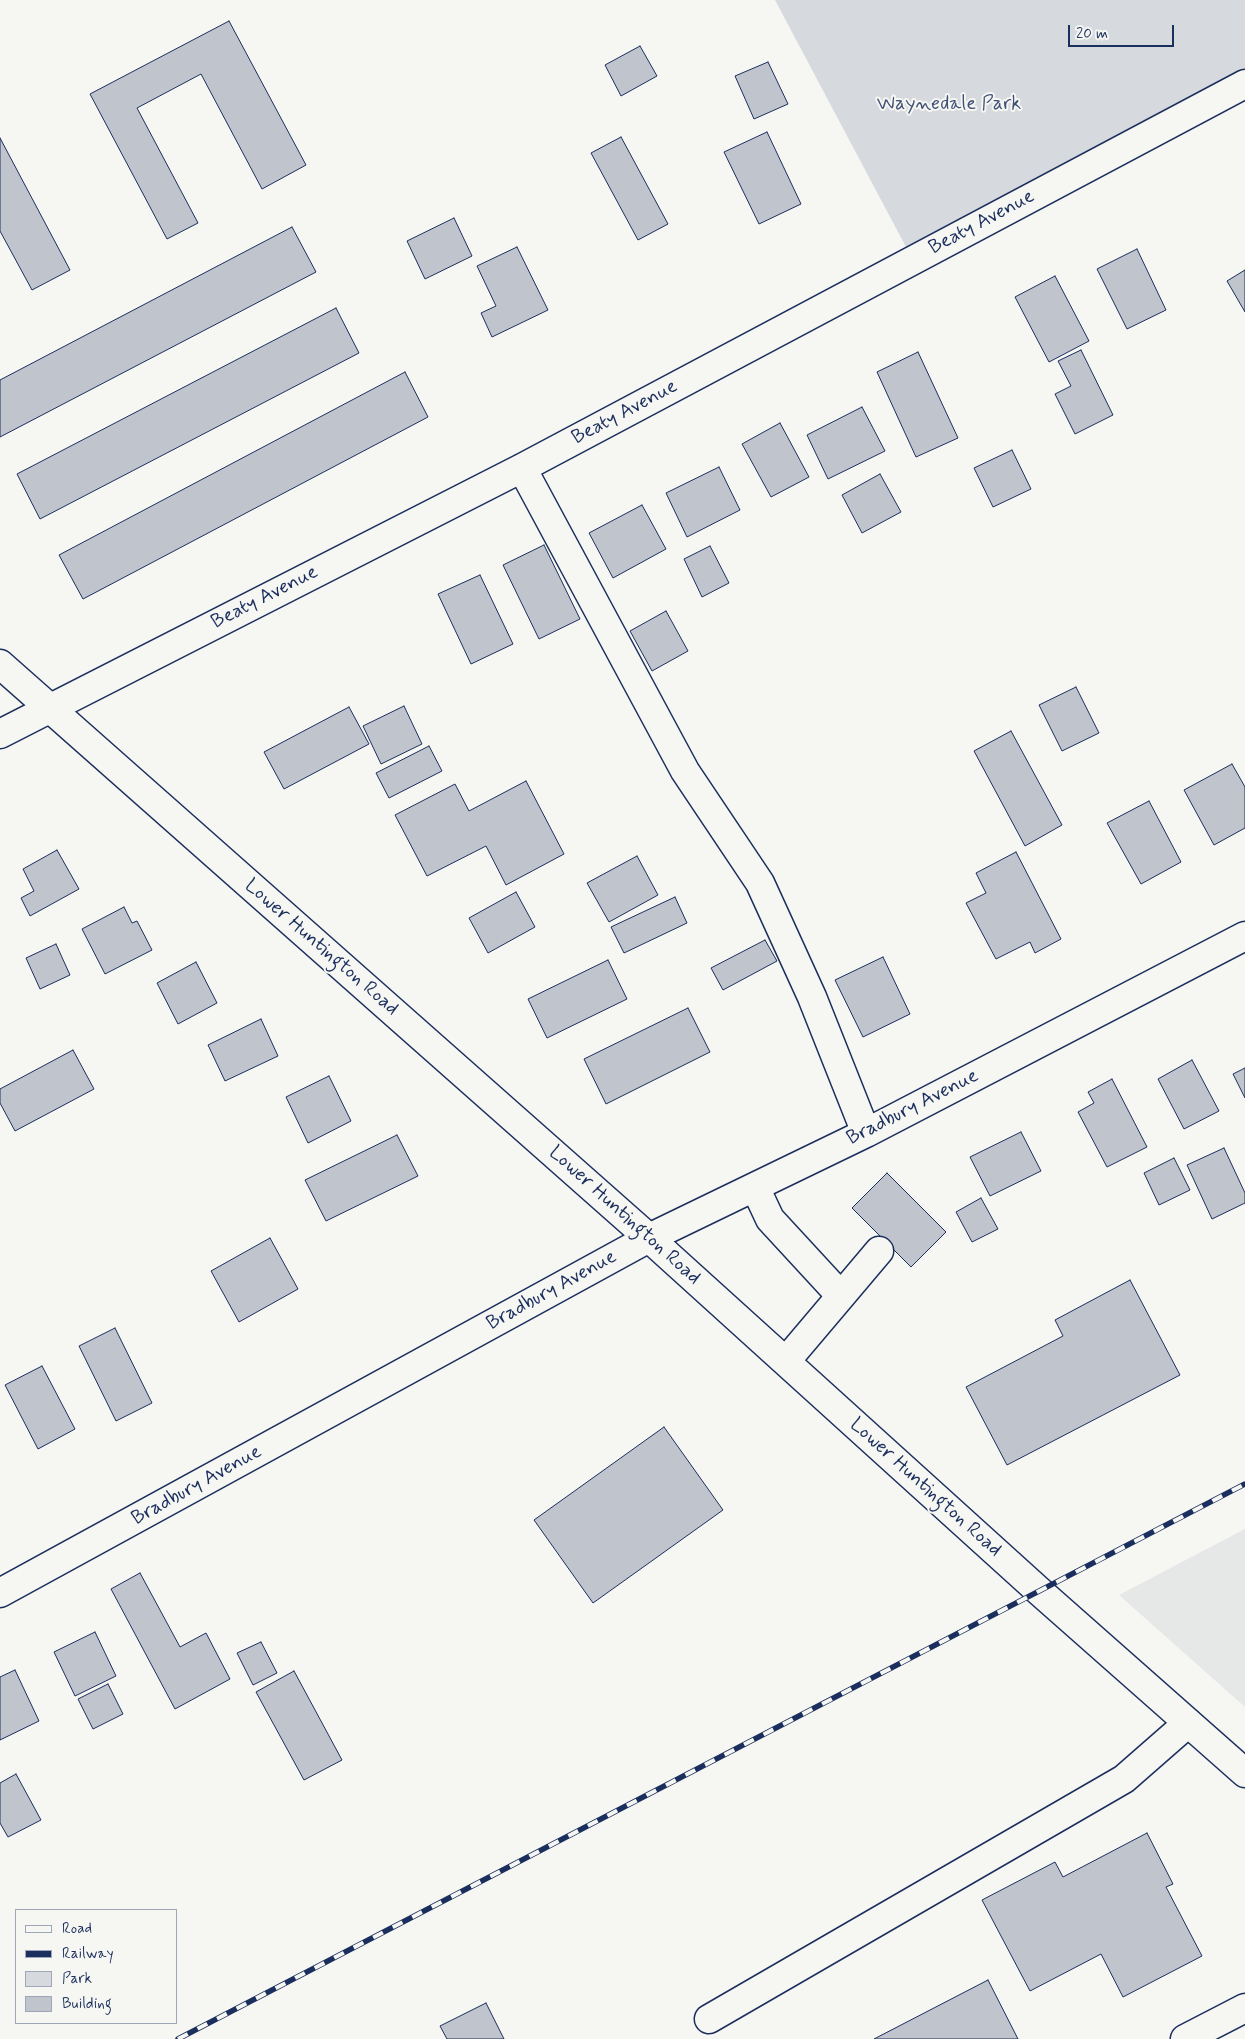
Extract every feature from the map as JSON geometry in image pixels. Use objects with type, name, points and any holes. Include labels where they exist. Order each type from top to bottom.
[{"type":"street","name":"Beaty Avenue","points":[[0,734],[522,468],[1245,84]]},
{"type":"street","points":[[522,468],[685,771],[760,883],[812,998],[866,1133]]},
{"type":"street","name":"Lower Huntington Road","points":[[0,664],[649,1238],[1039,1591],[1245,1773]]},
{"type":"street","name":"Bradbury Avenue","points":[[0,1593],[649,1238],[866,1133],[1245,936]]},
{"type":"street","points":[[755,1187],[770,1218],[840,1296]]},
{"type":"street","points":[[786,1361],[880,1251]]},
{"type":"street","points":[[709,2019],[1124,1779],[1188,1723]]},
{"type":"street","points":[[1185,2039],[1245,2008]]},
{"type":"shaded area","points":[[1245,1529],[1245,1707],[1119,1595]]},
{"type":"green space","name":"Waynedale Park","points":[[775,0],[1245,0],[1245,68],[906,247]]},
{"type":"building","points":[[229,21],[306,165],[262,189],[201,74],[137,108],[198,223],[167,239],[90,94]]},
{"type":"building","points":[[640,46],[657,76],[621,96],[605,65]]},
{"type":"building","points":[[768,62],[788,104],[754,119],[735,76]]},
{"type":"building","points":[[767,132],[801,204],[759,224],[724,152]]},
{"type":"building","points":[[621,137],[668,224],[638,240],[591,153]]},
{"type":"building","points":[[0,138],[70,270],[32,290],[0,231]]},
{"type":"building","points":[[454,218],[472,256],[425,279],[407,241]]},
{"type":"building","points":[[292,227],[316,272],[0,437],[0,380]]},
{"type":"building","points":[[517,247],[548,310],[492,337],[481,313],[496,306],[477,266]]},
{"type":"building","points":[[1137,249],[1166,310],[1127,329],[1097,269]]},
{"type":"building","points":[[1245,270],[1245,312],[1227,281]]},
{"type":"building","points":[[1055,276],[1089,341],[1049,362],[1015,297]]},
{"type":"building","points":[[336,308],[359,353],[40,519],[17,474]]},
{"type":"building","points":[[1081,350],[1113,415],[1075,434],[1055,394],[1071,386],[1058,361]]},
{"type":"building","points":[[918,352],[958,438],[916,457],[877,372]]},
{"type":"building","points":[[405,372],[428,417],[83,599],[59,555]]},
{"type":"building","points":[[862,407],[885,451],[828,479],[807,435]]},
{"type":"building","points":[[780,423],[809,477],[771,497],[742,444]]},
{"type":"building","points":[[1012,450],[1031,489],[993,507],[974,468]]},
{"type":"building","points":[[719,467],[740,510],[687,537],[666,493]]},
{"type":"building","points":[[880,474],[901,512],[862,533],[842,495]]},
{"type":"building","points":[[642,505],[666,549],[613,578],[589,533]]},
{"type":"building","points":[[544,545],[580,619],[539,639],[503,565]]},
{"type":"building","points":[[710,546],[729,583],[702,597],[684,559]]},
{"type":"building","points":[[480,575],[513,644],[471,664],[438,594]]},
{"type":"building","points":[[666,611],[688,651],[652,671],[630,631]]},
{"type":"building","points":[[1076,687],[1099,733],[1062,751],[1039,705]]},
{"type":"building","points":[[404,706],[422,744],[381,764],[363,726]]},
{"type":"building","points":[[349,707],[369,744],[284,789],[264,752]]},
{"type":"building","points":[[1011,731],[1062,825],[1025,846],[974,751]]},
{"type":"building","points":[[429,746],[442,771],[389,798],[376,773]]},
{"type":"building","points":[[1232,764],[1245,787],[1245,828],[1214,845],[1184,790]]},
{"type":"building","points":[[526,781],[564,854],[506,885],[486,846],[427,876],[395,815],[455,784],[469,811]]},
{"type":"building","points":[[1149,801],[1181,862],[1141,884],[1107,823]]},
{"type":"building","points":[[57,850],[79,889],[30,916],[21,898],[34,891],[23,869]]},
{"type":"building","points":[[1016,852],[1061,939],[1035,953],[1030,942],[996,959],[966,903],[986,893],[976,873]]},
{"type":"building","points":[[637,856],[658,895],[609,922],[587,883]]},
{"type":"building","points":[[516,892],[535,927],[488,953],[469,918]]},
{"type":"building","points":[[675,897],[687,923],[624,953],[611,927]]},
{"type":"building","points":[[124,907],[132,923],[137,921],[152,950],[105,974],[82,929]]},
{"type":"building","points":[[765,940],[777,961],[723,990],[711,968]]},
{"type":"building","points":[[56,944],[70,975],[40,989],[26,958]]},
{"type":"building","points":[[883,957],[910,1014],[863,1037],[835,980]]},
{"type":"building","points":[[608,960],[627,999],[547,1038],[528,999]]},
{"type":"building","points":[[196,962],[217,1003],[178,1024],[157,983]]},
{"type":"building","points":[[688,1008],[710,1052],[606,1104],[584,1059]]},
{"type":"building","points":[[261,1019],[278,1056],[225,1081],[208,1045]]},
{"type":"building","points":[[73,1050],[94,1089],[15,1131],[0,1103],[0,1089]]},
{"type":"building","points":[[1192,1060],[1219,1111],[1184,1129],[1158,1079]]},
{"type":"building","points":[[1245,1068],[1245,1098],[1233,1074]]},
{"type":"building","points":[[329,1076],[351,1121],[308,1143],[286,1097]]},
{"type":"building","points":[[1112,1079],[1147,1147],[1107,1167],[1078,1112],[1094,1103],[1088,1092]]},
{"type":"building","points":[[1021,1132],[1041,1171],[990,1196],[970,1157]]},
{"type":"building","points":[[397,1135],[418,1176],[326,1221],[305,1180]]},
{"type":"building","points":[[1224,1148],[1245,1193],[1245,1203],[1212,1219],[1187,1165]]},
{"type":"building","points":[[1174,1158],[1190,1190],[1159,1205],[1144,1173]]},
{"type":"building","points":[[887,1173],[946,1232],[911,1267],[852,1208]]},
{"type":"building","points":[[981,1198],[998,1229],[972,1242],[956,1212]]},
{"type":"building","points":[[270,1238],[298,1289],[239,1322],[211,1271]]},
{"type":"building","points":[[1130,1280],[1180,1375],[1007,1465],[966,1387],[1063,1336],[1055,1320]]},
{"type":"building","points":[[115,1328],[152,1403],[116,1421],[79,1346]]},
{"type":"building","points":[[42,1366],[75,1429],[38,1449],[5,1385]]},
{"type":"building","points":[[664,1427],[723,1510],[593,1603],[534,1520]]},
{"type":"building","points":[[140,1573],[180,1647],[206,1633],[230,1679],[175,1709],[111,1589]]},
{"type":"building","points":[[95,1632],[116,1676],[75,1696],[54,1652]]},
{"type":"building","points":[[261,1642],[277,1673],[253,1685],[237,1653]]},
{"type":"building","points":[[15,1670],[39,1721],[0,1740],[0,1677]]},
{"type":"building","points":[[294,1671],[342,1760],[304,1780],[256,1692]]},
{"type":"building","points":[[108,1684],[123,1714],[93,1729],[78,1699]]},
{"type":"building","points":[[16,1774],[41,1820],[8,1837],[0,1823],[0,1783]]},
{"type":"building","points":[[1147,1833],[1173,1884],[1166,1887],[1202,1956],[1123,1997],[1101,1954],[1030,1991],[982,1900],[1055,1862],[1063,1877]]},
{"type":"building","points":[[988,1980],[1018,2039],[874,2039]]},
{"type":"building","points":[[486,2003],[504,2039],[447,2039],[440,2026]]},
{"type":"railway","points":[[178,2039],[1245,1484]]}]
